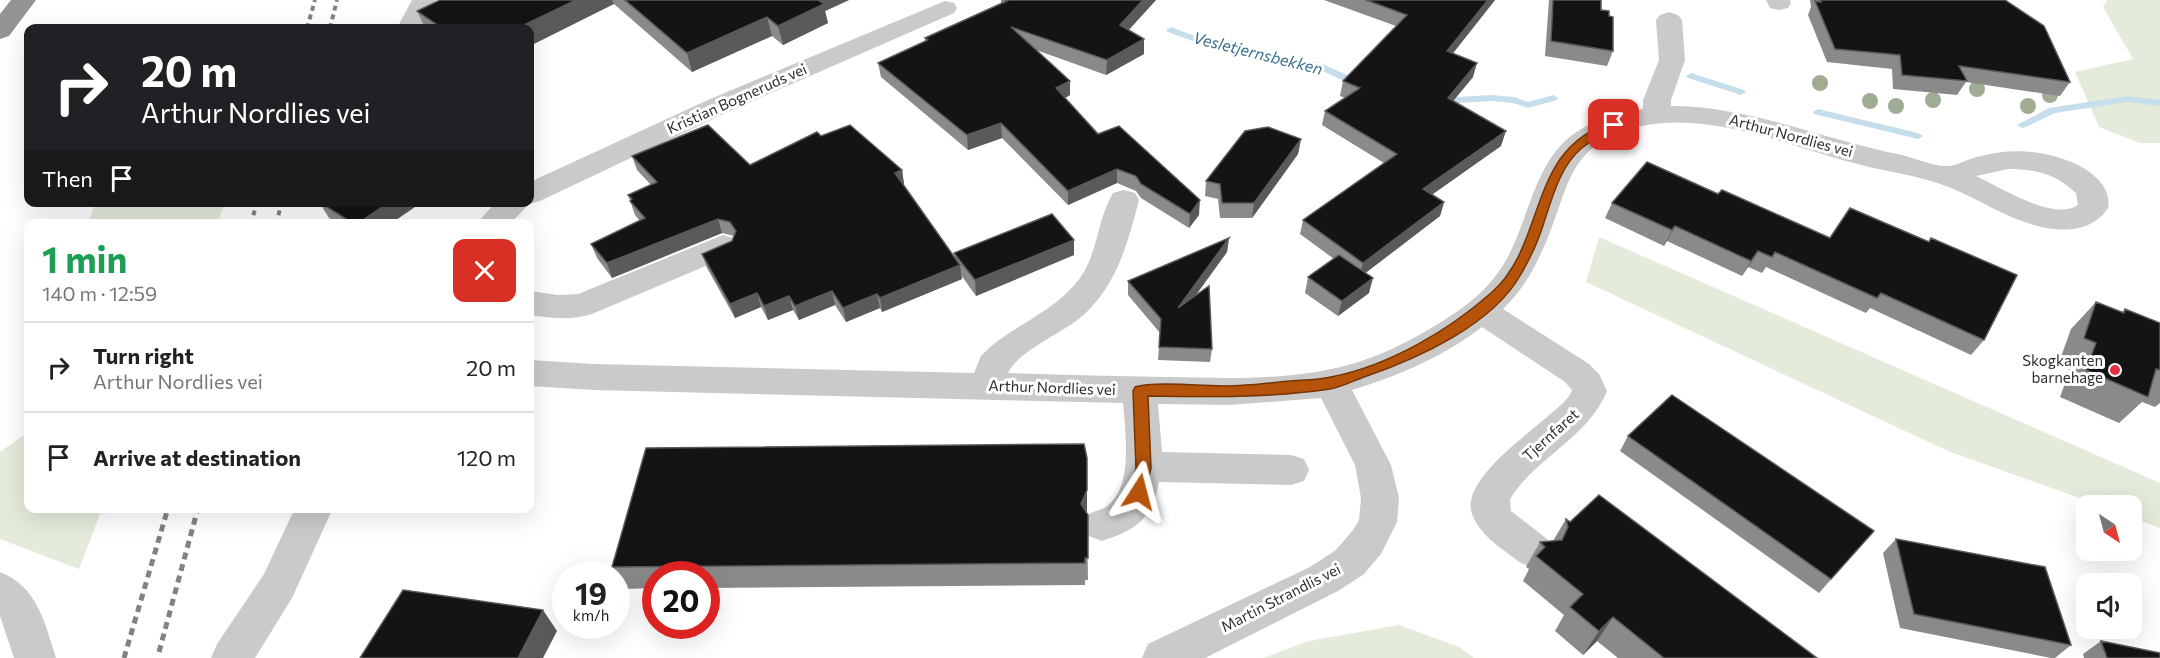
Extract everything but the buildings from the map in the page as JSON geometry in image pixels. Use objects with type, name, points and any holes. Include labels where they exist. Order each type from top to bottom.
[{"type":"highway","points":[[0,31],[24,0]]},
{"type":"street","points":[[411,24],[424,0]]},
{"type":"street","name":"Kristian Bogneruds vei","points":[[534,192],[720,105],[956,4]]},
{"type":"street","points":[[1657,115],[1657,100],[1672,60],[1669,20]]},
{"type":"street","name":"Arthur Nordlies vei","points":[[534,374],[1229,392],[1331,383],[1382,366],[1420,349],[1456,329],[1481,311],[1515,274],[1532,240],[1555,178],[1566,156],[1595,133],[1614,125],[1657,115],[1720,117],[1863,156],[1948,176]]},
{"type":"street","points":[[988,386],[993,365],[1001,357],[1071,308],[1099,276],[1108,256],[1124,200]]},
{"type":"street","points":[[496,219],[510,207]]},
{"type":"street","points":[[534,304],[558,307],[581,306],[723,246]]},
{"type":"street","name":"Tjernfaret","points":[[1481,311],[1576,373],[1590,389],[1589,397],[1582,406],[1540,442],[1494,490],[1489,501],[1491,511],[1499,522],[1533,551]]},
{"type":"street","name":"Martin Strandlis vei","points":[[1163,658],[1324,579],[1350,562],[1367,542],[1378,522],[1380,498],[1373,465],[1331,383]]},
{"type":"street","points":[[1102,525],[1122,518],[1131,508],[1139,492],[1144,468],[1140,391]]},
{"type":"street","points":[[1144,468],[1292,470]]},
{"type":"street","points":[[232,658],[278,586],[312,513]]},
{"type":"street","points":[[0,590],[17,608],[35,658]]},
{"type":"green space","points":[[2107,0],[2160,0],[2160,143],[2140,143],[2099,127],[2075,72],[2133,59],[2103,7]]},
{"type":"green space","points":[[94,207],[224,207],[219,219],[89,219]]},
{"type":"green space","points":[[1599,237],[2160,483],[2160,528],[2142,521],[2142,495],[2076,497],[1948,451],[1586,282]]},
{"type":"green space","points":[[24,435],[24,513],[100,513],[79,569],[0,539],[0,452]]},
{"type":"green space","points":[[1399,625],[1459,647],[1474,658],[1263,658],[1309,641]]},
{"type":"waterway","name":"Vesletjernsbekken","points":[[1171,30],[1212,45],[1317,65],[1360,83]]},
{"type":"waterway","name":"Vesletjernsbekken","points":[[1691,76],[1741,92]]},
{"type":"waterway","name":"Vesletjernsbekken","points":[[1439,101],[1491,98],[1514,100],[1528,105],[1553,98]]},
{"type":"waterway","name":"Vesletjernsbekken","points":[[2022,125],[2053,110],[2128,99],[2160,103]]},
{"type":"waterway","name":"Vesletjernsbekken","points":[[1818,112],[1918,136]]},
{"type":"railway","points":[[308,24],[315,0]]},
{"type":"railway","points":[[331,24],[337,0]]},
{"type":"railway","points":[[252,219],[256,207]]},
{"type":"railway","points":[[277,219],[281,207]]},
{"type":"railway","points":[[124,658],[167,513]]},
{"type":"railway","points":[[159,652],[197,513]]},
{"type":"place","name":"Skogkanten barnehage","points":[[2115,370]]},
{"type":"route","points":[[1139,492],[1144,468],[1140,391],[1229,392],[1274,390],[1331,383],[1382,366],[1456,329],[1481,311],[1515,274],[1532,240],[1555,178],[1566,156],[1595,133],[1614,125]]}]
